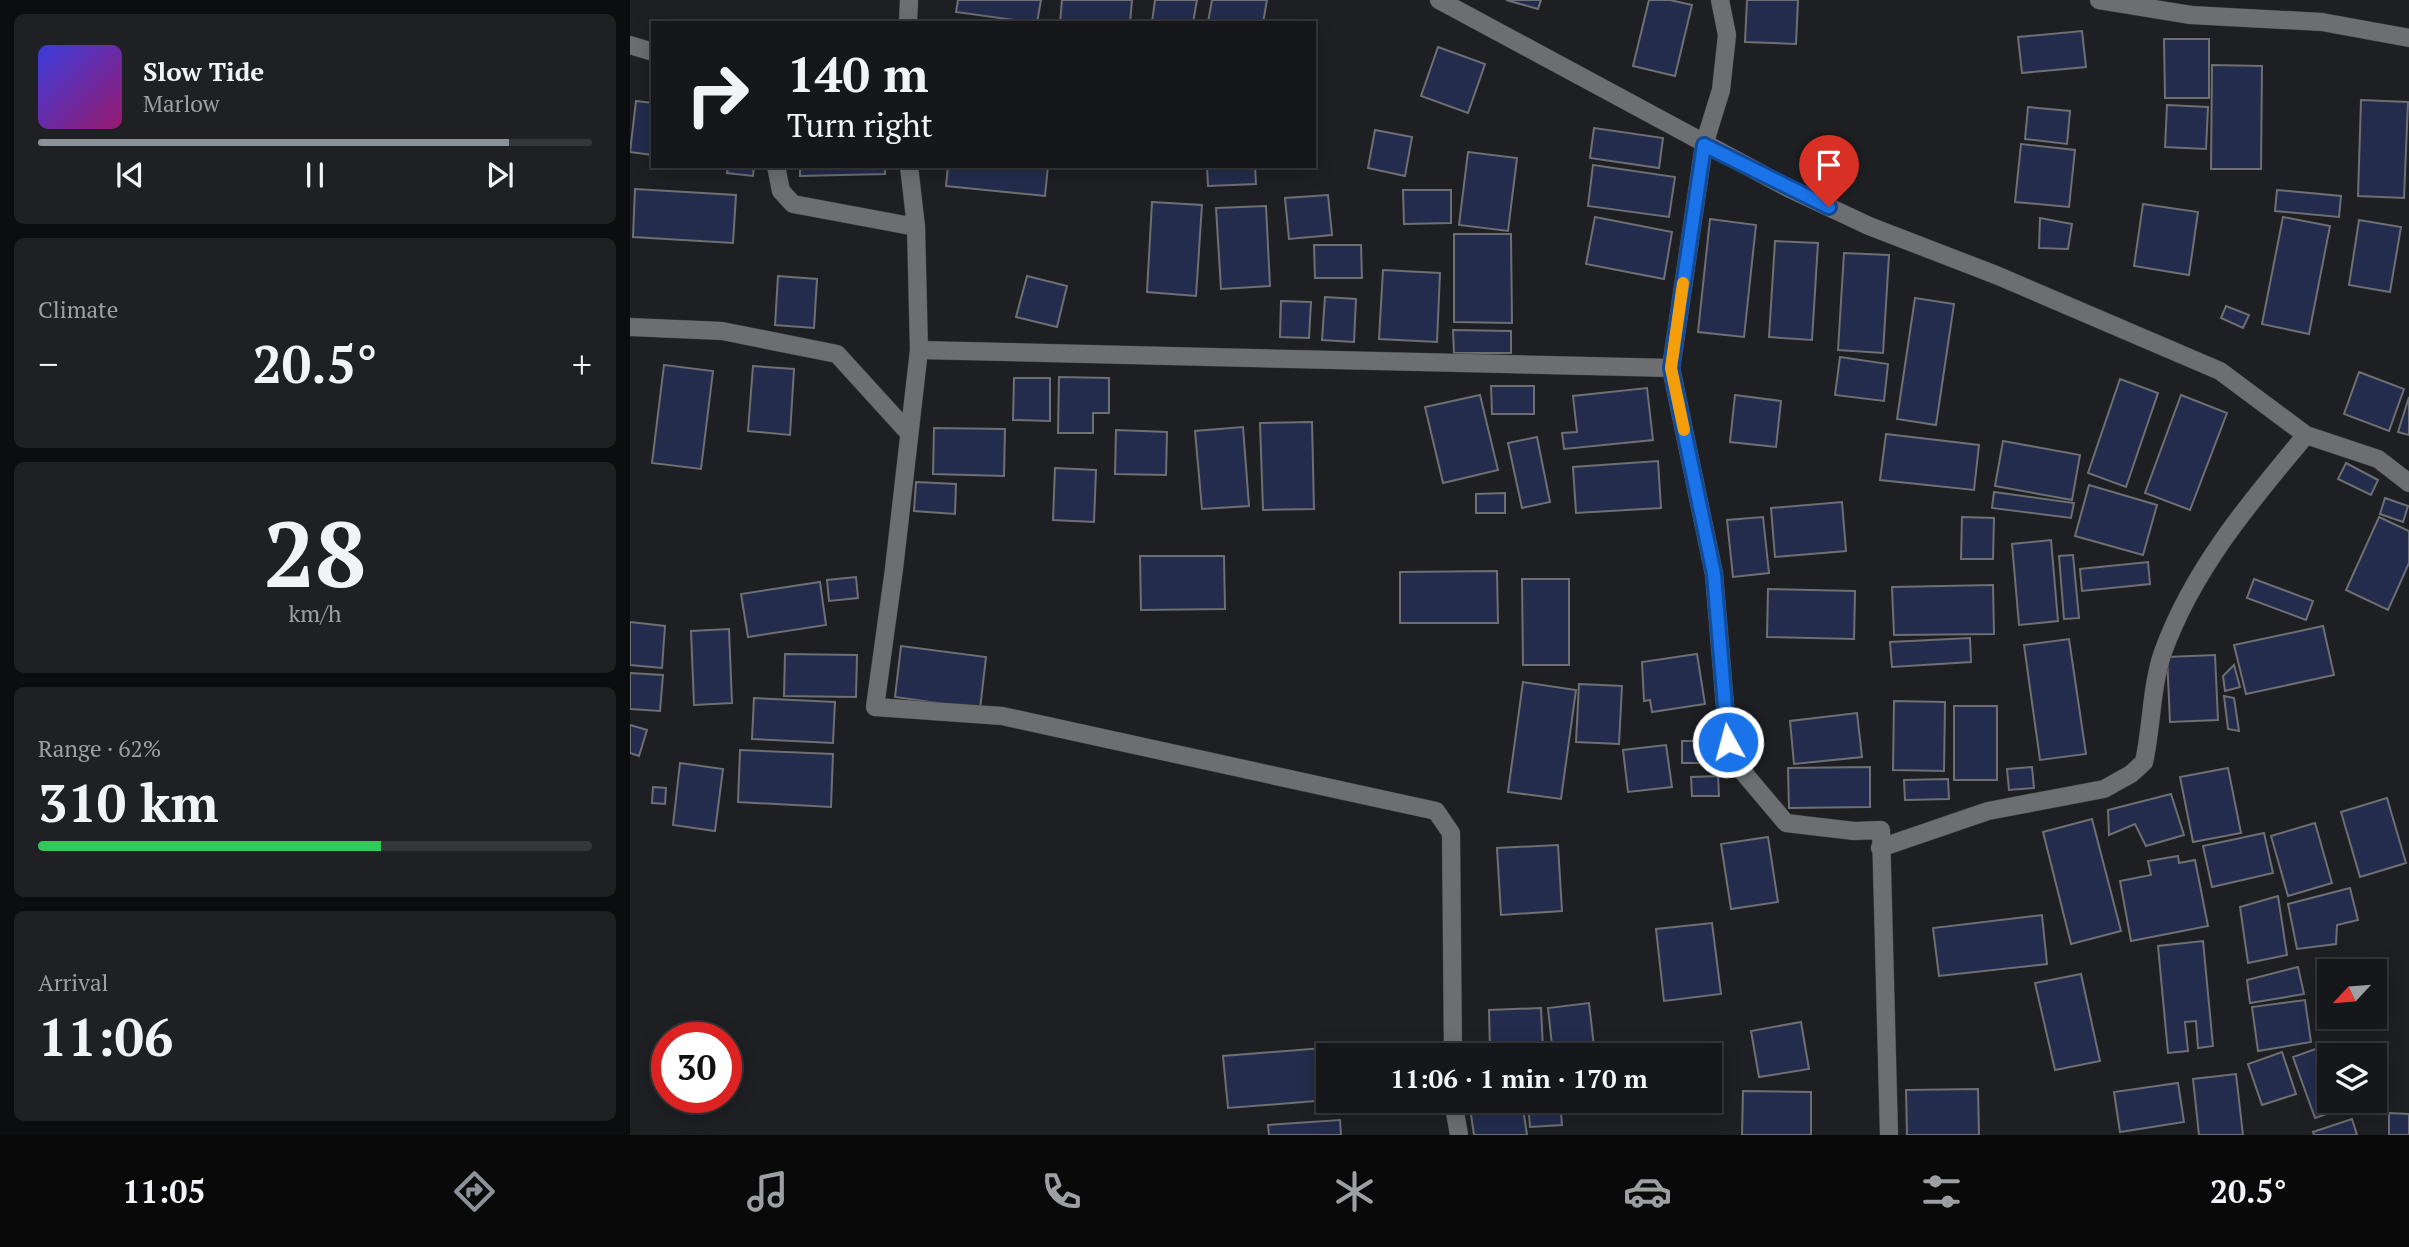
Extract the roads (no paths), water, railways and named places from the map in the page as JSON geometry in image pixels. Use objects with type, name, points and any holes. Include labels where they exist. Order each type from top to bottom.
[{"type":"street","points":[[908,21],[909,0]]},
{"type":"street","points":[[1439,0],[1576,72],[1704,145],[1869,226],[1996,275],[2220,371],[2306,435],[2378,459],[2409,483]]},
{"type":"street","points":[[1720,0],[1727,35],[1721,90],[1704,145],[1671,368],[1714,574],[1728,742],[1743,772],[1786,823],[1854,831],[1881,830],[1889,1135]]},
{"type":"street","points":[[2099,0],[2190,15],[2322,22],[2409,38]]},
{"type":"street","points":[[630,45],[651,51]]},
{"type":"street","points":[[776,168],[781,191],[793,204],[916,227]]},
{"type":"street","points":[[909,168],[916,227],[919,350],[875,707],[1002,716],[1436,811],[1451,833],[1453,1043]]},
{"type":"street","points":[[630,327],[722,331],[837,354],[908,432]]},
{"type":"street","points":[[919,350],[1671,368]]},
{"type":"street","points":[[1880,848],[1988,811],[2104,789],[2131,775],[2144,762],[2163,653],[2193,587],[2229,529],[2306,435]]},
{"type":"street","points":[[1455,1113],[1459,1135]]}]
